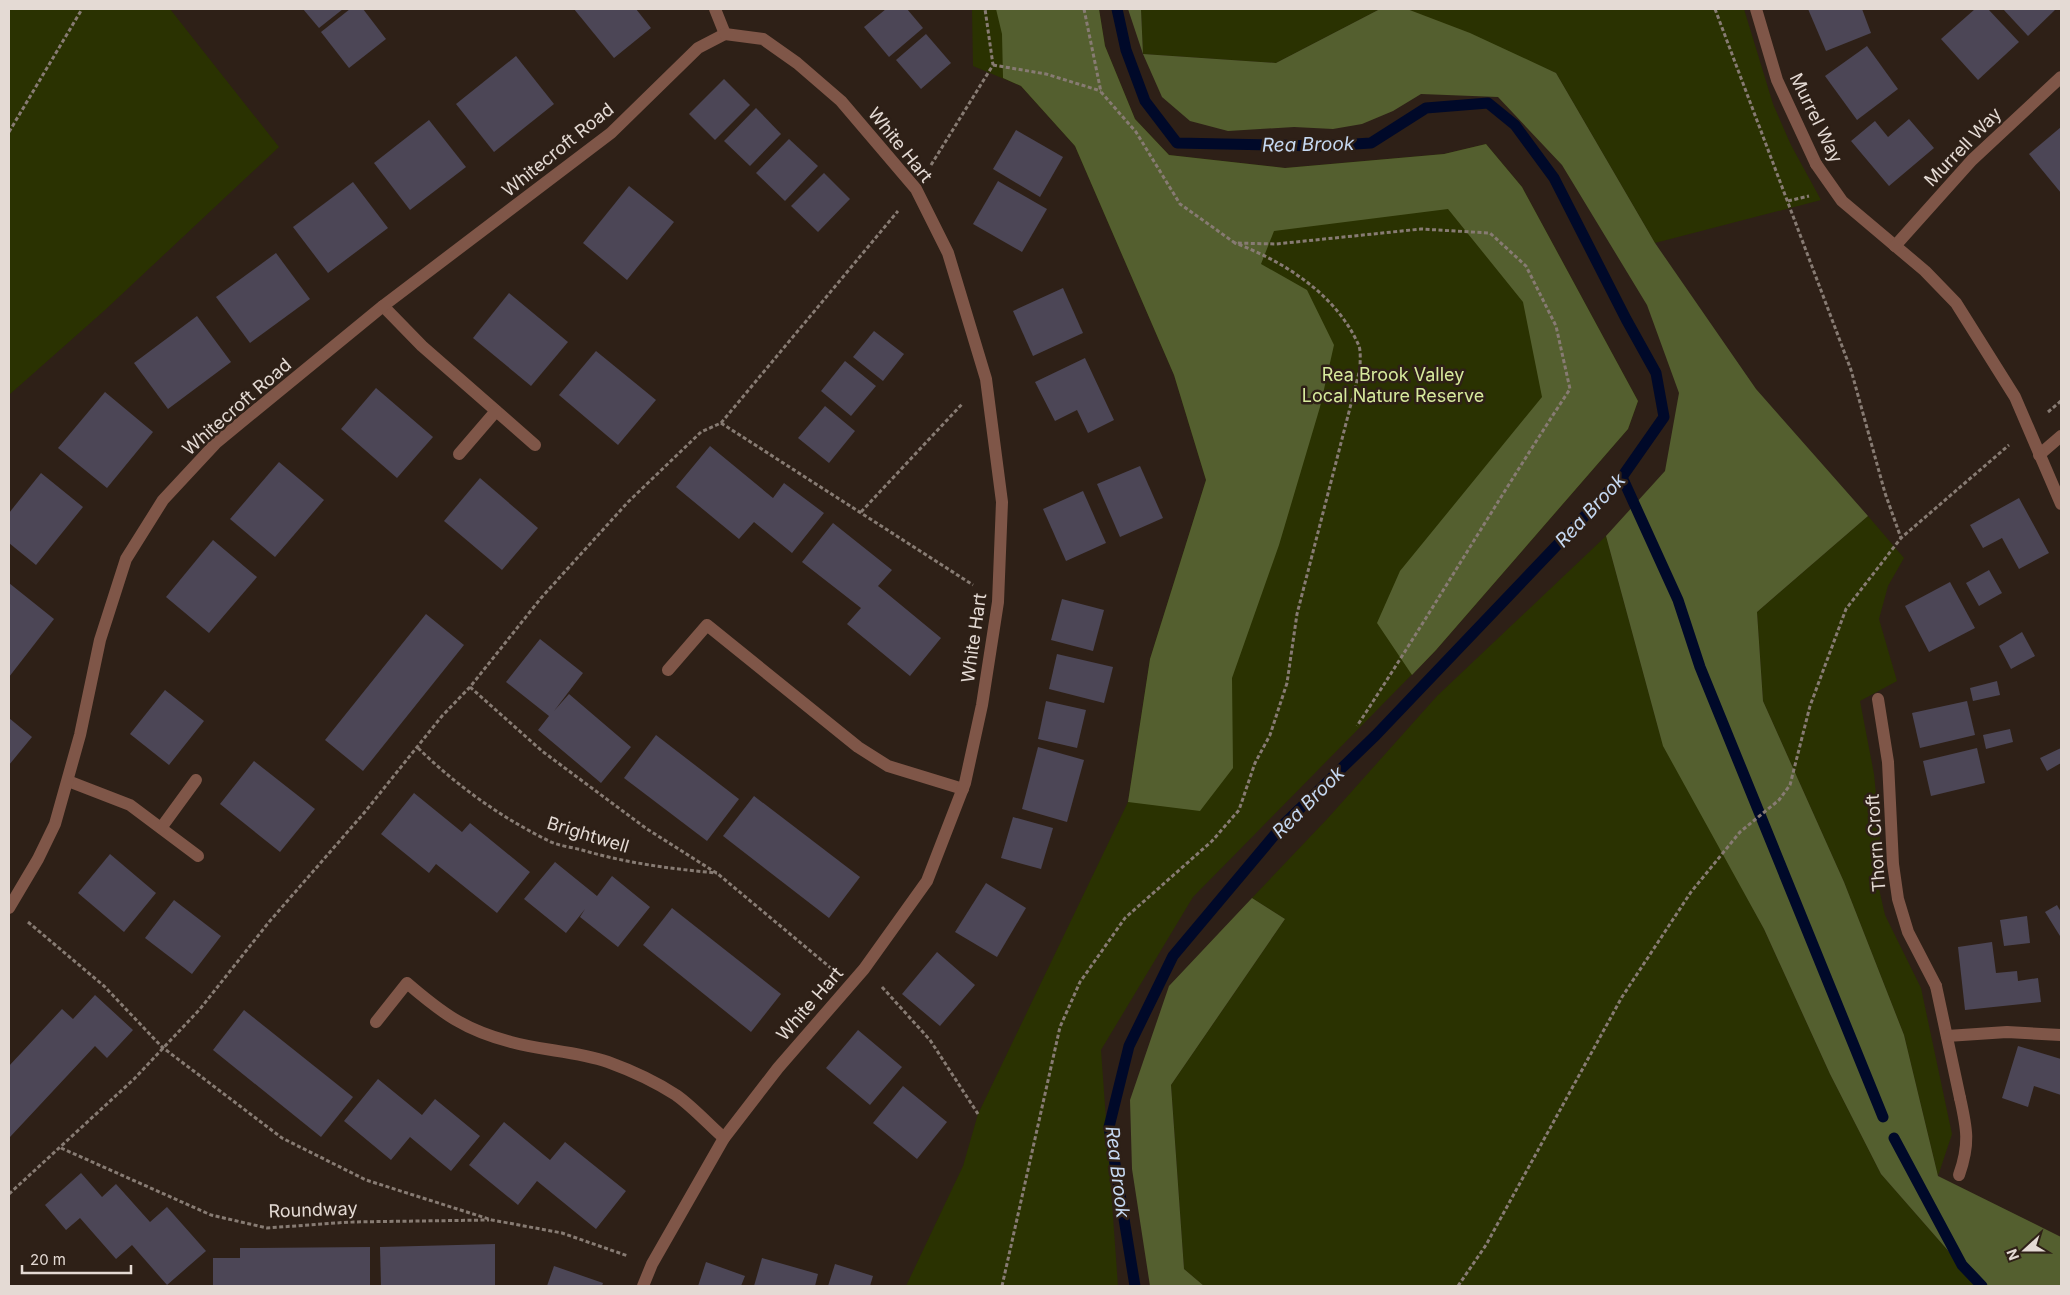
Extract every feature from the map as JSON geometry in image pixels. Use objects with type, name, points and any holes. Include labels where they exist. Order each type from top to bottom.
[{"type":"street","points":[[715,9],[725,34]]},
{"type":"street","name":"Murrel Way","points":[[1756,9],[1777,80],[1816,164],[1842,201],[1925,271],[1956,304],[2015,397],[2061,504]]},
{"type":"street","name":"White Hart","points":[[643,1286],[652,1264],[724,1138],[778,1068],[864,969],[927,881],[963,789],[982,705],[998,602],[1002,502],[986,380],[948,253],[916,189],[841,101],[797,63],[763,39],[725,34]]},
{"type":"street","name":"Whitecroft Road","points":[[9,907],[38,859],[55,824],[68,781],[100,640],[126,559],[163,500],[218,442],[383,306],[611,133],[692,54],[725,34]]},
{"type":"street","name":"Murrell Way","points":[[1894,246],[1972,160],[2061,77]]},
{"type":"street","points":[[383,306],[422,346],[535,445]]},
{"type":"street","points":[[459,454],[496,411]]},
{"type":"street","points":[[2039,455],[2061,436]]},
{"type":"street","points":[[668,670],[707,625],[858,747],[888,766],[963,789]]},
{"type":"street","name":"Thorn Croft","points":[[1878,699],[1888,762],[1893,864],[1898,899],[1908,932],[1936,986],[1967,1126],[1967,1154],[1959,1175]]},
{"type":"street","points":[[161,828],[196,780]]},
{"type":"street","points":[[68,781],[130,805],[198,856]]},
{"type":"street","points":[[376,1022],[407,984],[443,1014],[474,1030],[512,1043],[571,1052],[609,1062],[636,1075],[676,1096],[724,1138]]},
{"type":"street","points":[[1947,1036],[2007,1032],[2061,1035]]},
{"type":"path","points":[[9,132],[82,9]]},
{"type":"path","points":[[9,1194],[134,1079],[162,1047],[200,1009],[269,922],[418,748],[442,716],[470,687],[541,598],[628,502],[701,432],[721,423],[844,278],[916,189],[993,64],[985,9]]},
{"type":"path","points":[[1002,1286],[1060,1027],[1080,982],[1125,918],[1212,841],[1239,810],[1255,763],[1270,735],[1287,683],[1297,614],[1360,369],[1360,348],[1341,317],[1314,286],[1258,252],[1235,243],[1180,204],[1136,132],[1102,92],[1084,9]]},
{"type":"path","points":[[1715,9],[1851,370],[1885,493],[1901,538]]},
{"type":"path","points":[[993,64],[1046,74],[1102,92]]},
{"type":"path","points":[[1235,243],[1276,244],[1421,229],[1490,233],[1526,266],[1556,326],[1570,389],[1504,489],[1417,635],[1357,726]]},
{"type":"path","points":[[861,512],[986,380]]},
{"type":"path","points":[[1458,1286],[1486,1245],[1622,997],[1692,892],[1740,832],[1779,800],[1790,786],[1810,706],[1846,609],[1901,538],[2061,401]]},
{"type":"path","points":[[721,423],[998,602]]},
{"type":"path","name":"Brightwell","points":[[470,687],[542,751],[647,829],[718,874],[850,984]]},
{"type":"path","name":"Brightwell","points":[[418,748],[442,771],[478,800],[550,842],[607,858],[649,866],[718,874]]},
{"type":"path","name":"Roundway","points":[[9,907],[104,986],[162,1047],[282,1138],[366,1180],[492,1220],[562,1233],[652,1264]]},
{"type":"path","points":[[864,969],[902,1007],[930,1040],[978,1114]]},
{"type":"path","name":"Roundway","points":[[61,1148],[211,1215],[267,1228],[350,1222],[492,1220]]},
{"type":"green space","points":[[9,9],[170,9],[279,147],[105,310],[9,395]]},
{"type":"green space","name":"Rea Brook Valley Local Nature Reserve","points":[[972,9],[1099,9],[1105,46],[1135,119],[1169,155],[1285,168],[1444,154],[1486,144],[1522,187],[1638,401],[1628,429],[1436,650],[1193,897],[1101,1050],[1118,1286],[906,1286],[963,1166],[978,1114],[1128,802],[1150,659],[1206,480],[1174,375],[1075,146],[1021,86],[973,66]]},
{"type":"green space","points":[[996,9],[1099,9],[1105,46],[1135,119],[1169,155],[1285,168],[1444,154],[1486,144],[1522,187],[1638,401],[1628,429],[1436,650],[1412,675],[1377,623],[1400,571],[1542,397],[1523,302],[1448,209],[1274,231],[1261,264],[1307,290],[1334,345],[1320,407],[1279,545],[1232,678],[1233,768],[1200,811],[1128,802],[1150,659],[1206,480],[1174,375],[1075,146],[1021,86],[1003,78],[1002,34]]},
{"type":"green space","points":[[1128,9],[1141,9],[1143,54]]},
{"type":"green space","points":[[1141,9],[1380,9],[1276,63],[1143,54]]},
{"type":"green space","points":[[1380,9],[1407,9],[1470,33],[1556,73],[1655,243],[1756,389],[1868,516],[1757,612],[1763,701],[1844,882],[1904,1035],[1938,1176],[2061,1237],[2061,1286],[1979,1286],[1881,1174],[1830,1074],[1764,929],[1663,746],[1606,536],[1665,471],[1679,393],[1647,305],[1562,165],[1498,97],[1421,94],[1393,111],[1362,124],[1333,129],[1294,127],[1228,131],[1190,121],[1162,97],[1143,54],[1276,63]]},
{"type":"green space","points":[[1407,9],[1744,9],[1773,104],[1791,145],[1821,200],[1655,243],[1556,73]]},
{"type":"green space","points":[[1868,516],[1904,558],[1888,586],[1879,619],[1897,681],[1860,701],[1874,774],[1880,835],[1877,880],[1885,915],[1921,988],[1952,1134],[1938,1176],[1904,1035],[1844,882],[1763,701],[1757,612]]},
{"type":"green space","points":[[1606,536],[1661,738],[1764,929],[1830,1074],[1881,1174],[1979,1286],[1204,1286],[1184,1269],[1171,1085],[1285,919],[1252,898],[1328,818],[1437,696]]},
{"type":"green space","points":[[1252,898],[1285,919],[1171,1085],[1184,1269],[1204,1286],[1150,1286],[1132,1169],[1130,1100],[1169,986]]},
{"type":"building","points":[[303,9],[343,9],[319,28]]},
{"type":"building","points":[[350,9],[363,9],[386,39],[349,68],[321,32]]},
{"type":"building","points":[[574,9],[636,9],[651,28],[614,58]]},
{"type":"building","points":[[886,9],[907,9],[923,28],[889,57],[864,27]]},
{"type":"building","points":[[1808,9],[1862,9],[1871,33],[1826,51]]},
{"type":"building","points":[[1975,9],[1988,9],[2019,42],[1978,80],[1941,39]]},
{"type":"building","points":[[2003,9],[2056,9],[2028,36]]},
{"type":"building","points":[[926,34],[951,63],[921,89],[896,60]]},
{"type":"building","points":[[1867,46],[1898,89],[1857,120],[1825,76]]},
{"type":"building","points":[[516,56],[554,104],[494,152],[456,104]]},
{"type":"building","points":[[724,79],[750,105],[715,140],[689,114]]},
{"type":"building","points":[[756,108],[781,134],[750,166],[724,141]]},
{"type":"building","points":[[1909,119],[1934,148],[1889,186],[1851,141],[1875,121],[1888,137]]},
{"type":"building","points":[[429,120],[466,167],[410,210],[374,163]]},
{"type":"building","points":[[2061,127],[2061,193],[2029,154]]},
{"type":"building","points":[[1016,130],[1063,157],[1040,197],[993,169]]},
{"type":"building","points":[[789,139],[818,166],[785,201],[756,173]]},
{"type":"building","points":[[824,173],[850,199],[818,232],[791,206]]},
{"type":"building","points":[[998,181],[1047,209],[1022,252],[973,224]]},
{"type":"building","points":[[353,182],[388,228],[328,273],[293,227]]},
{"type":"building","points":[[629,186],[674,222],[627,280],[583,243]]},
{"type":"building","points":[[276,253],[310,299],[250,343],[216,297]]},
{"type":"building","points":[[1063,288],[1083,333],[1033,356],[1013,311]]},
{"type":"building","points":[[509,293],[568,342],[531,386],[473,338]]},
{"type":"building","points":[[197,316],[231,362],[168,409],[134,363]]},
{"type":"building","points":[[874,331],[904,354],[883,381],[853,357]]},
{"type":"building","points":[[596,351],[656,400],[618,445],[559,395]]},
{"type":"building","points":[[1085,358],[1114,420],[1088,433],[1077,410],[1055,421],[1035,382]]},
{"type":"building","points":[[845,361],[876,386],[851,416],[821,391]]},
{"type":"building","points":[[376,388],[433,437],[397,478],[341,429]]},
{"type":"building","points":[[105,392],[153,432],[107,488],[58,448]]},
{"type":"building","points":[[825,406],[855,431],[829,463],[798,438]]},
{"type":"building","points":[[710,446],[773,498],[784,483],[824,513],[792,553],[754,522],[739,539],[676,487]]},
{"type":"building","points":[[279,462],[324,500],[275,557],[230,519]]},
{"type":"building","points":[[1140,466],[1163,518],[1120,537],[1097,484]]},
{"type":"building","points":[[41,473],[83,507],[36,565],[9,543],[9,513]]},
{"type":"building","points":[[480,478],[538,528],[502,570],[444,521]]},
{"type":"building","points":[[1083,491],[1106,543],[1066,561],[1043,509]]},
{"type":"building","points":[[2019,498],[2049,553],[2019,569],[2002,538],[1983,548],[1970,525]]},
{"type":"building","points":[[833,523],[892,570],[878,586],[941,638],[910,676],[847,624],[861,608],[802,562]]},
{"type":"building","points":[[213,540],[257,577],[209,633],[166,597]]},
{"type":"building","points":[[1989,570],[2002,593],[1979,606],[1966,583]]},
{"type":"building","points":[[1950,582],[1975,628],[1929,652],[1905,606]]},
{"type":"building","points":[[9,583],[54,619],[9,677]]},
{"type":"building","points":[[1062,599],[1104,610],[1093,651],[1051,640]]},
{"type":"building","points":[[426,614],[464,645],[363,771],[325,740]]},
{"type":"building","points":[[2022,632],[2035,656],[2011,669],[1999,646]]},
{"type":"building","points":[[540,639],[583,673],[554,711],[569,694],[631,747],[601,783],[538,730],[549,716],[506,682]]},
{"type":"building","points":[[1057,654],[1113,667],[1104,703],[1049,689]]},
{"type":"building","points":[[1997,681],[2000,695],[1973,701],[1970,688]]},
{"type":"building","points":[[165,690],[204,721],[169,765],[130,734]]},
{"type":"building","points":[[1046,701],[1086,710],[1077,748],[1038,739]]},
{"type":"building","points":[[1967,701],[1975,735],[1920,748],[1912,713]]},
{"type":"building","points":[[9,718],[32,737],[9,765]]},
{"type":"building","points":[[2010,729],[2013,742],[1986,749],[1983,735]]},
{"type":"building","points":[[656,735],[739,799],[707,841],[624,778]]},
{"type":"building","points":[[1038,747],[1084,760],[1067,822],[1022,809]]},
{"type":"building","points":[[1977,748],[1985,783],[1931,796],[1923,761]]},
{"type":"building","points":[[2061,748],[2061,763],[2047,771],[2040,758]]},
{"type":"building","points":[[254,761],[315,809],[280,852],[220,804]]},
{"type":"building","points":[[414,793],[462,832],[470,823],[530,872],[497,913],[436,864],[429,873],[381,834]]},
{"type":"building","points":[[754,796],[860,877],[829,918],[723,836]]},
{"type":"building","points":[[1013,817],[1053,828],[1041,869],[1001,858]]},
{"type":"building","points":[[110,854],[156,893],[124,932],[78,893]]},
{"type":"building","points":[[555,862],[597,896],[612,876],[650,907],[618,947],[580,917],[585,909],[566,933],[524,899]]},
{"type":"building","points":[[986,883],[1026,908],[997,957],[955,932]]},
{"type":"building","points":[[174,900],[221,936],[192,974],[145,938]]},
{"type":"building","points":[[2057,905],[2061,912],[2060,936],[2045,912]]},
{"type":"building","points":[[672,908],[781,994],[751,1032],[643,945]]},
{"type":"building","points":[[2027,916],[2030,943],[2004,946],[2000,920]]},
{"type":"building","points":[[1992,942],[1996,973],[2017,971],[2018,981],[2038,978],[2041,1002],[1965,1010],[1958,947]]},
{"type":"building","points":[[937,952],[975,985],[940,1026],[902,994]]},
{"type":"building","points":[[95,995],[133,1030],[107,1058],[95,1046],[10,1137],[9,1066],[62,1009],[73,1019]]},
{"type":"building","points":[[244,1010],[353,1097],[321,1137],[213,1050]]},
{"type":"building","points":[[858,1030],[902,1067],[870,1105],[826,1068]]},
{"type":"building","points":[[2018,1046],[2061,1059],[2061,1095],[2034,1086],[2028,1107],[2002,1098]]},
{"type":"building","points":[[378,1079],[422,1115],[435,1099],[480,1136],[451,1171],[410,1137],[391,1160],[344,1121]]},
{"type":"building","points":[[903,1086],[947,1122],[917,1159],[873,1123]]},
{"type":"building","points":[[504,1122],[550,1160],[565,1142],[626,1191],[596,1229],[537,1181],[518,1205],[469,1165]]},
{"type":"building","points":[[81,1173],[102,1197],[116,1184],[150,1222],[167,1207],[206,1251],[167,1285],[132,1245],[116,1259],[80,1218],[66,1230],[45,1205]]},
{"type":"building","points":[[495,1244],[495,1286],[381,1286],[380,1247]]},
{"type":"building","points":[[370,1247],[370,1286],[213,1286],[213,1258],[240,1258],[240,1248]]},
{"type":"building","points":[[762,1258],[818,1274],[815,1286],[754,1286]]},
{"type":"building","points":[[706,1262],[745,1276],[741,1286],[698,1286]]},
{"type":"building","points":[[835,1264],[873,1276],[870,1286],[828,1286]]},
{"type":"building","points":[[554,1266],[603,1283],[602,1286],[547,1286]]},
{"type":"waterway","name":"Rea Brook","points":[[1117,9],[1126,50],[1145,101],[1177,143],[1323,146],[1371,143],[1426,108],[1488,103],[1515,125],[1554,178],[1626,319],[1656,373],[1664,417],[1622,477],[1376,735],[1283,825],[1173,956],[1129,1046],[1109,1127],[1135,1286]]},
{"type":"waterway","points":[[1622,477],[1678,600],[1700,667],[1883,1117]]},
{"type":"waterway","points":[[1894,1138],[1962,1265],[1982,1286]]}]
